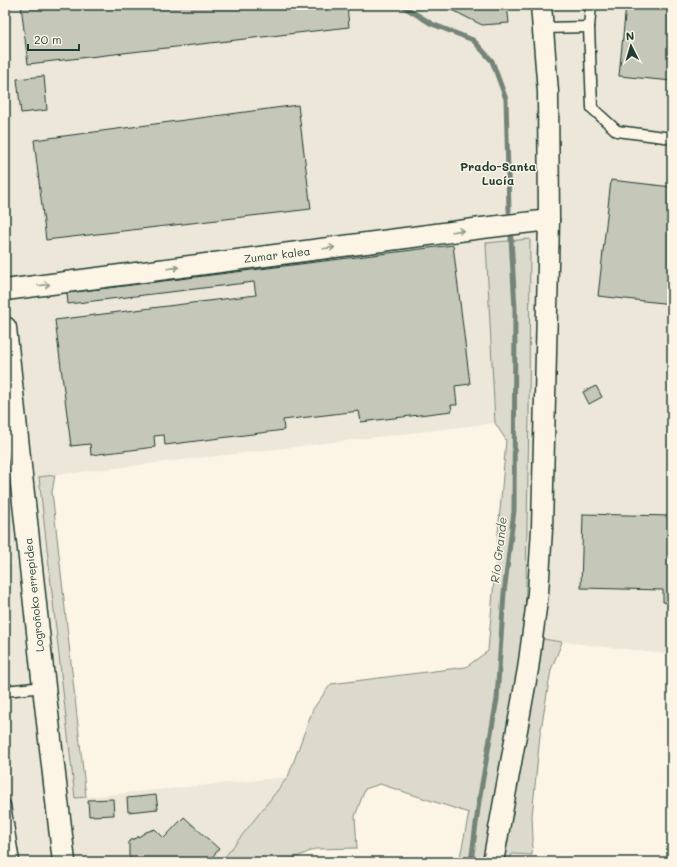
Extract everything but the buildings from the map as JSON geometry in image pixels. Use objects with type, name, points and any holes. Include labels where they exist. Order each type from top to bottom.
[{"type":"main road","name":"Logroñoko errepidea","points":[[5,328],[64,862]]},
{"type":"street","points":[[493,862],[528,669],[538,593],[542,521],[549,220],[548,92],[541,5]]},
{"type":"street","name":"Zumar kalea","points":[[5,290],[549,220]]},
{"type":"lane","points":[[591,5],[589,27],[592,108],[617,131],[672,138]]},
{"type":"lane","points":[[543,28],[589,27]]},
{"type":"lane","points":[[5,691],[44,687]]},
{"type":"lane","points":[[5,805],[14,862]]},
{"type":"shaded area","points":[[5,5],[672,5],[672,655],[525,637],[529,416],[530,239],[487,243],[495,423],[39,477],[75,798],[288,777],[221,862],[5,862],[5,565],[12,564],[5,517]]},
{"type":"shaded area","points":[[530,239],[529,416],[525,637],[484,862],[459,862],[469,813],[380,784],[365,789],[355,816],[357,848],[315,849],[285,862],[221,862],[288,777],[313,709],[331,684],[466,667],[488,651],[506,440],[495,423],[486,243]]},
{"type":"shaded area","points":[[55,475],[52,492],[86,797],[75,798],[39,477]]},
{"type":"shaded area","points":[[543,639],[562,642],[551,670],[540,735],[532,816],[532,855],[512,854],[509,862],[502,862],[523,742]]},
{"type":"waterway","name":"Río Grande","points":[[401,5],[432,24],[473,40],[492,61],[506,99],[509,211]]},
{"type":"waterway","name":"Río Grande","points":[[471,862],[479,801],[497,699],[504,593],[514,511],[515,309],[511,238]]},
{"type":"district","name":"Prado-Santa Lucía","points":[[498,174]]}]
